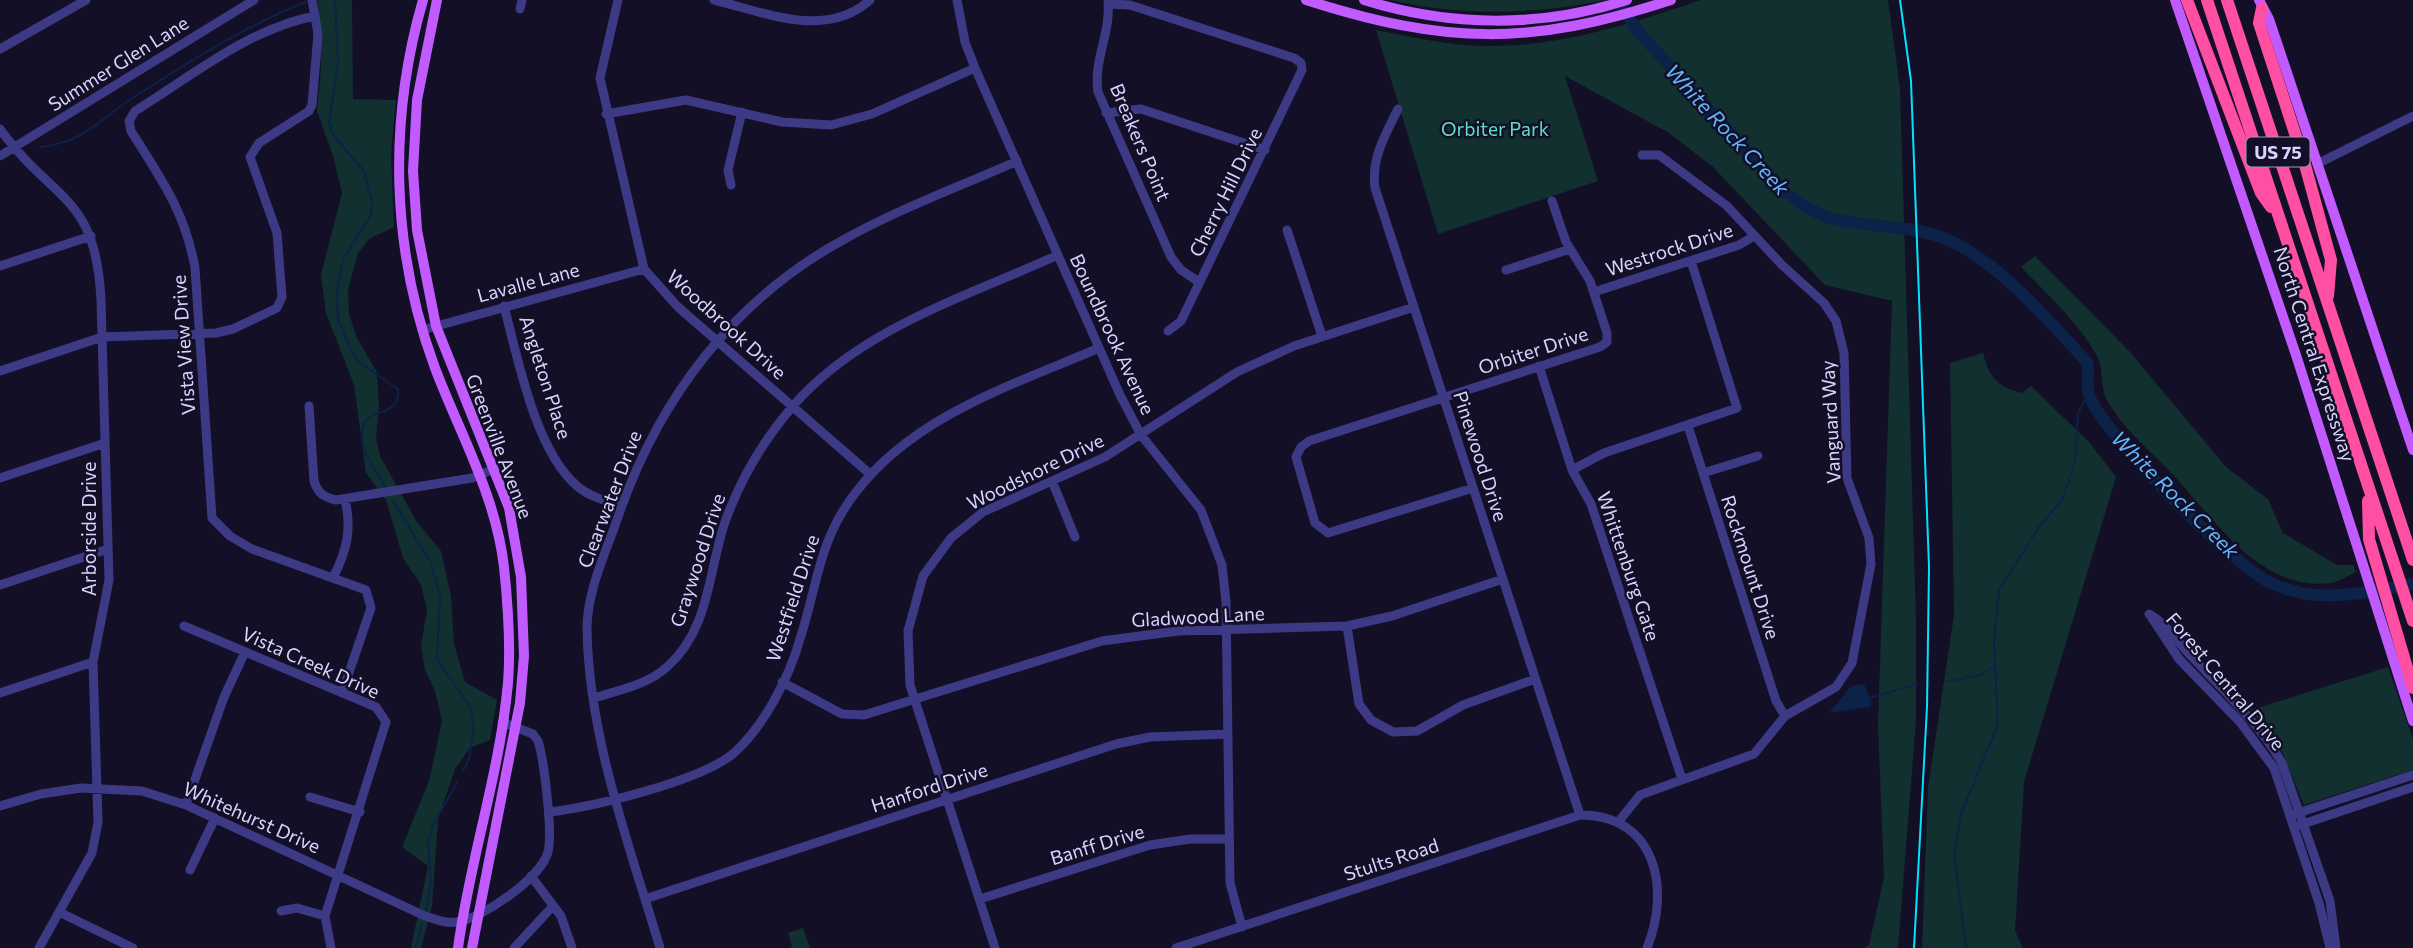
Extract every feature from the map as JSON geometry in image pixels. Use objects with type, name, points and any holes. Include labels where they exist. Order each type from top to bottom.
[{"type":"highway","points":[[2187,0],[2261,193],[2278,216]]},
{"type":"highway","name":"North Central Expressway","points":[[2207,0],[2413,621]]},
{"type":"highway","name":"North Central Expressway","points":[[2227,0],[2413,560]]},
{"type":"highway","points":[[2261,4],[2259,23],[2304,161],[2331,260],[2328,303]]},
{"type":"highway","points":[[2368,487],[2369,539],[2393,641],[2413,688]]},
{"type":"main road","points":[[1306,0],[1422,30],[1483,36],[1533,33],[1600,22],[1671,0]]},
{"type":"main road","points":[[1364,0],[1425,16],[1492,22],[1532,20],[1592,10],[1627,0]]},
{"type":"main road","name":"North Central Expressway","points":[[2175,0],[2296,355],[2363,563],[2393,641],[2413,722]]},
{"type":"main road","name":"Greenville Avenue","points":[[431,1],[406,70],[399,146],[398,195],[404,259],[422,330],[494,515],[504,567],[509,663],[502,722],[458,948]]},
{"type":"main road","name":"Greenville Avenue","points":[[431,1],[414,147],[417,230],[436,326],[494,469],[514,528],[521,577],[524,656],[515,726],[472,948]]},
{"type":"main road","points":[[2261,4],[2269,19],[2410,431],[2413,450]]},
{"type":"main road","points":[[1422,30],[1425,16]]},
{"type":"main road","points":[[406,70],[421,73]]},
{"type":"main road","points":[[399,146],[414,147]]},
{"type":"street","points":[[0,49],[86,0]]},
{"type":"street","name":"Summer Glen Lane","points":[[0,156],[254,0]]},
{"type":"street","points":[[0,371],[102,337],[198,334],[233,329],[277,308],[280,303],[281,263],[277,233],[250,157],[259,143],[309,111],[312,105],[318,34],[312,0]]},
{"type":"street","name":"Woodbrook Drive","points":[[618,0],[600,78],[606,114],[644,269],[662,291],[716,340],[870,474]]},
{"type":"street","points":[[714,0],[805,22],[824,22],[853,13],[870,0]]},
{"type":"street","name":"Boundbrook Avenue","points":[[957,0],[965,42],[975,68],[1099,348],[1141,435],[1190,494],[1209,526],[1222,565],[1226,630],[1230,883],[1242,927]]},
{"type":"street","name":"Cherry Hill Drive","points":[[1108,2],[1130,5],[1294,58],[1301,63],[1301,76],[1181,321],[1168,331]]},
{"type":"street","name":"Breakers Point","points":[[1108,2],[1108,25],[1097,82],[1107,113],[1171,257],[1181,270],[1199,282]]},
{"type":"street","name":"Vista View Drive","points":[[315,16],[273,27],[252,38],[135,111],[129,121],[131,131],[183,216],[190,236],[195,268],[212,519],[230,536],[252,549],[366,590],[371,608],[342,693]]},
{"type":"street","points":[[606,114],[686,100],[799,125],[847,122],[975,68]]},
{"type":"street","points":[[1107,113],[1131,109],[1153,112],[1265,150]]},
{"type":"street","name":"Pinewood Drive","points":[[1398,109],[1377,153],[1373,175],[1580,815]]},
{"type":"street","points":[[731,186],[728,170],[742,112]]},
{"type":"street","points":[[2317,164],[2413,116]]},
{"type":"street","name":"Arborside Drive","points":[[0,129],[14,147],[66,197],[91,236],[100,278],[108,596],[96,635],[93,662],[97,838],[92,853],[38,948]]},
{"type":"street","name":"Vanguard Way","points":[[1619,821],[1636,798],[1682,779],[1735,762],[1760,750],[1785,716],[1828,693],[1848,671],[1871,552],[1847,478],[1844,353],[1836,321],[1824,303],[1710,191],[1659,155],[1642,155]]},
{"type":"street","name":"Clearwater Drive","points":[[660,948],[615,800],[594,698],[588,649],[589,607],[622,506],[658,423],[716,340],[779,282],[832,246],[871,226],[1017,162]]},
{"type":"street","name":"Orbiter Drive","points":[[1473,488],[1328,533],[1315,523],[1296,457],[1301,447],[1309,441],[1607,342],[1607,333],[1594,292],[1585,270],[1570,249],[1552,201]]},
{"type":"street","points":[[1287,230],[1322,336]]},
{"type":"street","points":[[0,266],[91,236]]},
{"type":"street","name":"Westrock Drive","points":[[1594,292],[1739,245],[1754,236]]},
{"type":"street","points":[[1506,271],[1570,249]]},
{"type":"street","name":"Graywood Drive","points":[[594,698],[654,677],[667,667],[689,641],[704,610],[715,552],[734,499],[752,462],[793,406],[841,362],[888,331],[1058,256]]},
{"type":"street","points":[[1572,470],[1604,453],[1737,408],[1691,261]]},
{"type":"street","name":"Lavalle Lane","points":[[422,330],[644,269]]},
{"type":"street","name":"Angleton Place","points":[[505,306],[530,398],[555,458],[568,477],[584,491],[622,506]]},
{"type":"street","name":"Woodshore Drive","points":[[995,948],[915,701],[907,640],[910,615],[923,576],[942,547],[965,525],[999,504],[1091,464],[1141,435],[1237,372],[1322,336],[1414,307]]},
{"type":"street","name":"Westfield Drive","points":[[548,812],[615,800],[701,771],[732,754],[759,724],[782,681],[800,639],[822,551],[836,522],[870,474],[899,447],[953,412],[1099,348]]},
{"type":"street","name":"Whittenburg Gate","points":[[1539,366],[1572,470],[1591,504],[1682,779]]},
{"type":"street","points":[[309,406],[317,491],[326,498],[345,499],[480,475],[494,469]]},
{"type":"street","name":"Rockmount Drive","points":[[1688,426],[1776,701],[1785,716]]},
{"type":"street","points":[[0,478],[105,443]]},
{"type":"street","points":[[1703,473],[1758,456]]},
{"type":"street","points":[[1052,481],[1075,537]]},
{"type":"street","points":[[332,578],[349,541],[351,523],[345,499]]},
{"type":"street","points":[[0,585],[108,549]]},
{"type":"street","name":"Gladwood Lane","points":[[782,681],[831,709],[854,716],[877,713],[1102,641],[1140,634],[1347,625],[1392,616],[1503,579]]},
{"type":"street","name":"Forest Central Drive","points":[[2244,719],[2179,659],[2149,614],[2166,624],[2282,763],[2300,825],[2330,901],[2336,948]]},
{"type":"street","points":[[1347,625],[1359,704],[1371,720],[1393,732],[1417,731],[1463,705],[1535,679]]},
{"type":"street","name":"Vista Creek Drive","points":[[184,626],[376,707],[386,722],[339,876]]},
{"type":"street","points":[[186,805],[224,697],[244,652]]},
{"type":"street","points":[[0,693],[93,662]]},
{"type":"street","points":[[502,722],[533,734],[537,741],[548,812],[549,850],[545,860],[531,876],[564,923],[572,948]]},
{"type":"street","name":"Hanford Drive","points":[[645,899],[1116,744],[1150,737],[1228,734]]},
{"type":"street","points":[[2296,813],[2413,775]]},
{"type":"street","points":[[2300,825],[2413,787]]},
{"type":"street","name":"Whitehurst Drive","points":[[0,806],[49,793],[97,788],[142,791],[186,805],[425,916],[446,923],[479,915],[531,876]]},
{"type":"street","points":[[310,797],[360,812]]},
{"type":"street","name":"Stults Road","points":[[1176,948],[1580,815],[1619,821]]},
{"type":"street","points":[[190,870],[215,818]]},
{"type":"street","points":[[1619,821],[1639,837],[1652,861],[1657,911],[1647,948]]},
{"type":"street","name":"Forest Central Drive","points":[[2300,825],[2330,948]]},
{"type":"street","name":"Banff Drive","points":[[980,900],[1150,845],[1190,839],[1228,839]]},
{"type":"street","points":[[331,948],[325,916],[339,876]]},
{"type":"street","points":[[514,948],[554,906]]},
{"type":"street","points":[[281,911],[297,908],[325,916]]},
{"type":"street","points":[[60,912],[134,948]]},
{"type":"green space","points":[[318,0],[352,0],[353,99],[396,100],[391,154],[394,227],[369,239],[358,253],[348,290],[349,314],[357,338],[377,372],[379,408],[376,438],[380,456],[417,522],[441,551],[451,596],[454,644],[465,682],[497,700],[490,740],[470,748],[455,769],[438,819],[432,906],[421,948],[411,948],[428,866],[402,847],[429,781],[442,721],[435,691],[425,670],[421,646],[427,610],[421,585],[403,558],[386,500],[366,473],[354,385],[326,313],[321,275],[342,193],[333,156],[317,111],[321,67]]},
{"type":"green space","points":[[1391,0],[1607,0],[1499,12],[1444,9]]},
{"type":"green space","name":"Orbiter Park","points":[[1701,0],[1888,0],[1900,88],[1916,620],[1916,720],[1898,948],[1864,948],[1869,945],[1884,877],[1878,725],[1892,301],[1825,285],[1713,167],[1669,133],[1565,76],[1598,181],[1438,234],[1376,30],[1432,41],[1488,46],[1515,45],[1596,32]]},
{"type":"green space","points":[[2035,256],[2129,351],[2227,468],[2268,499],[2283,533],[2337,565],[2353,565],[2356,572],[2331,583],[2306,583],[2283,576],[2242,550],[2115,413],[2104,391],[2097,356],[2062,309],[2021,267]]},
{"type":"green space","points":[[1983,353],[1995,380],[2006,388],[2022,393],[2031,386],[2089,442],[2116,477],[2024,782],[2015,931],[2023,948],[1922,948],[1928,788],[1954,615],[1950,363]]},
{"type":"green space","points":[[2388,667],[2413,739],[2413,770],[2304,805],[2282,752],[2251,710]]},
{"type":"green space","points":[[803,928],[810,948],[789,948],[792,946],[788,933]]},
{"type":"water","points":[[1864,684],[1872,704],[1869,707],[1829,713],[1851,686]]},
{"type":"waterway","points":[[335,0],[338,64],[329,123],[334,136],[364,171],[372,201],[371,215],[343,259],[337,289],[338,321],[357,361],[398,389],[397,400],[392,407],[370,417],[362,433],[366,453],[386,488]]},
{"type":"waterway","name":"White Rock Creek","points":[[1617,0],[1638,31],[1780,188],[1797,201],[1830,218],[1903,228],[1946,239],[1985,262],[2022,293],[2087,362],[2090,398],[2120,441],[2198,524],[2248,568],[2274,584],[2311,594],[2355,594],[2413,584]]},
{"type":"waterway","points":[[40,147],[70,140],[82,134],[124,103],[199,57],[240,33],[306,2]]},
{"type":"waterway","points":[[1966,948],[1954,854],[1961,813],[1998,725],[1994,642],[1999,590],[2039,527],[2062,500],[2075,463],[2078,413],[2088,395]]},
{"type":"waterway","points":[[392,499],[431,563],[440,596],[437,659],[470,707],[474,729],[469,759],[463,771]]},
{"type":"waterway","points":[[1946,682],[1980,675],[1994,667]]},
{"type":"waterway","points":[[1870,698],[1917,684]]},
{"type":"waterway","points":[[426,911],[431,880],[428,844],[433,825],[458,781]]},
{"type":"waterway","points":[[416,948],[422,923]]},
{"type":"tram line","points":[[1900,0],[1911,81],[1929,567],[1927,707],[1914,948]]}]
